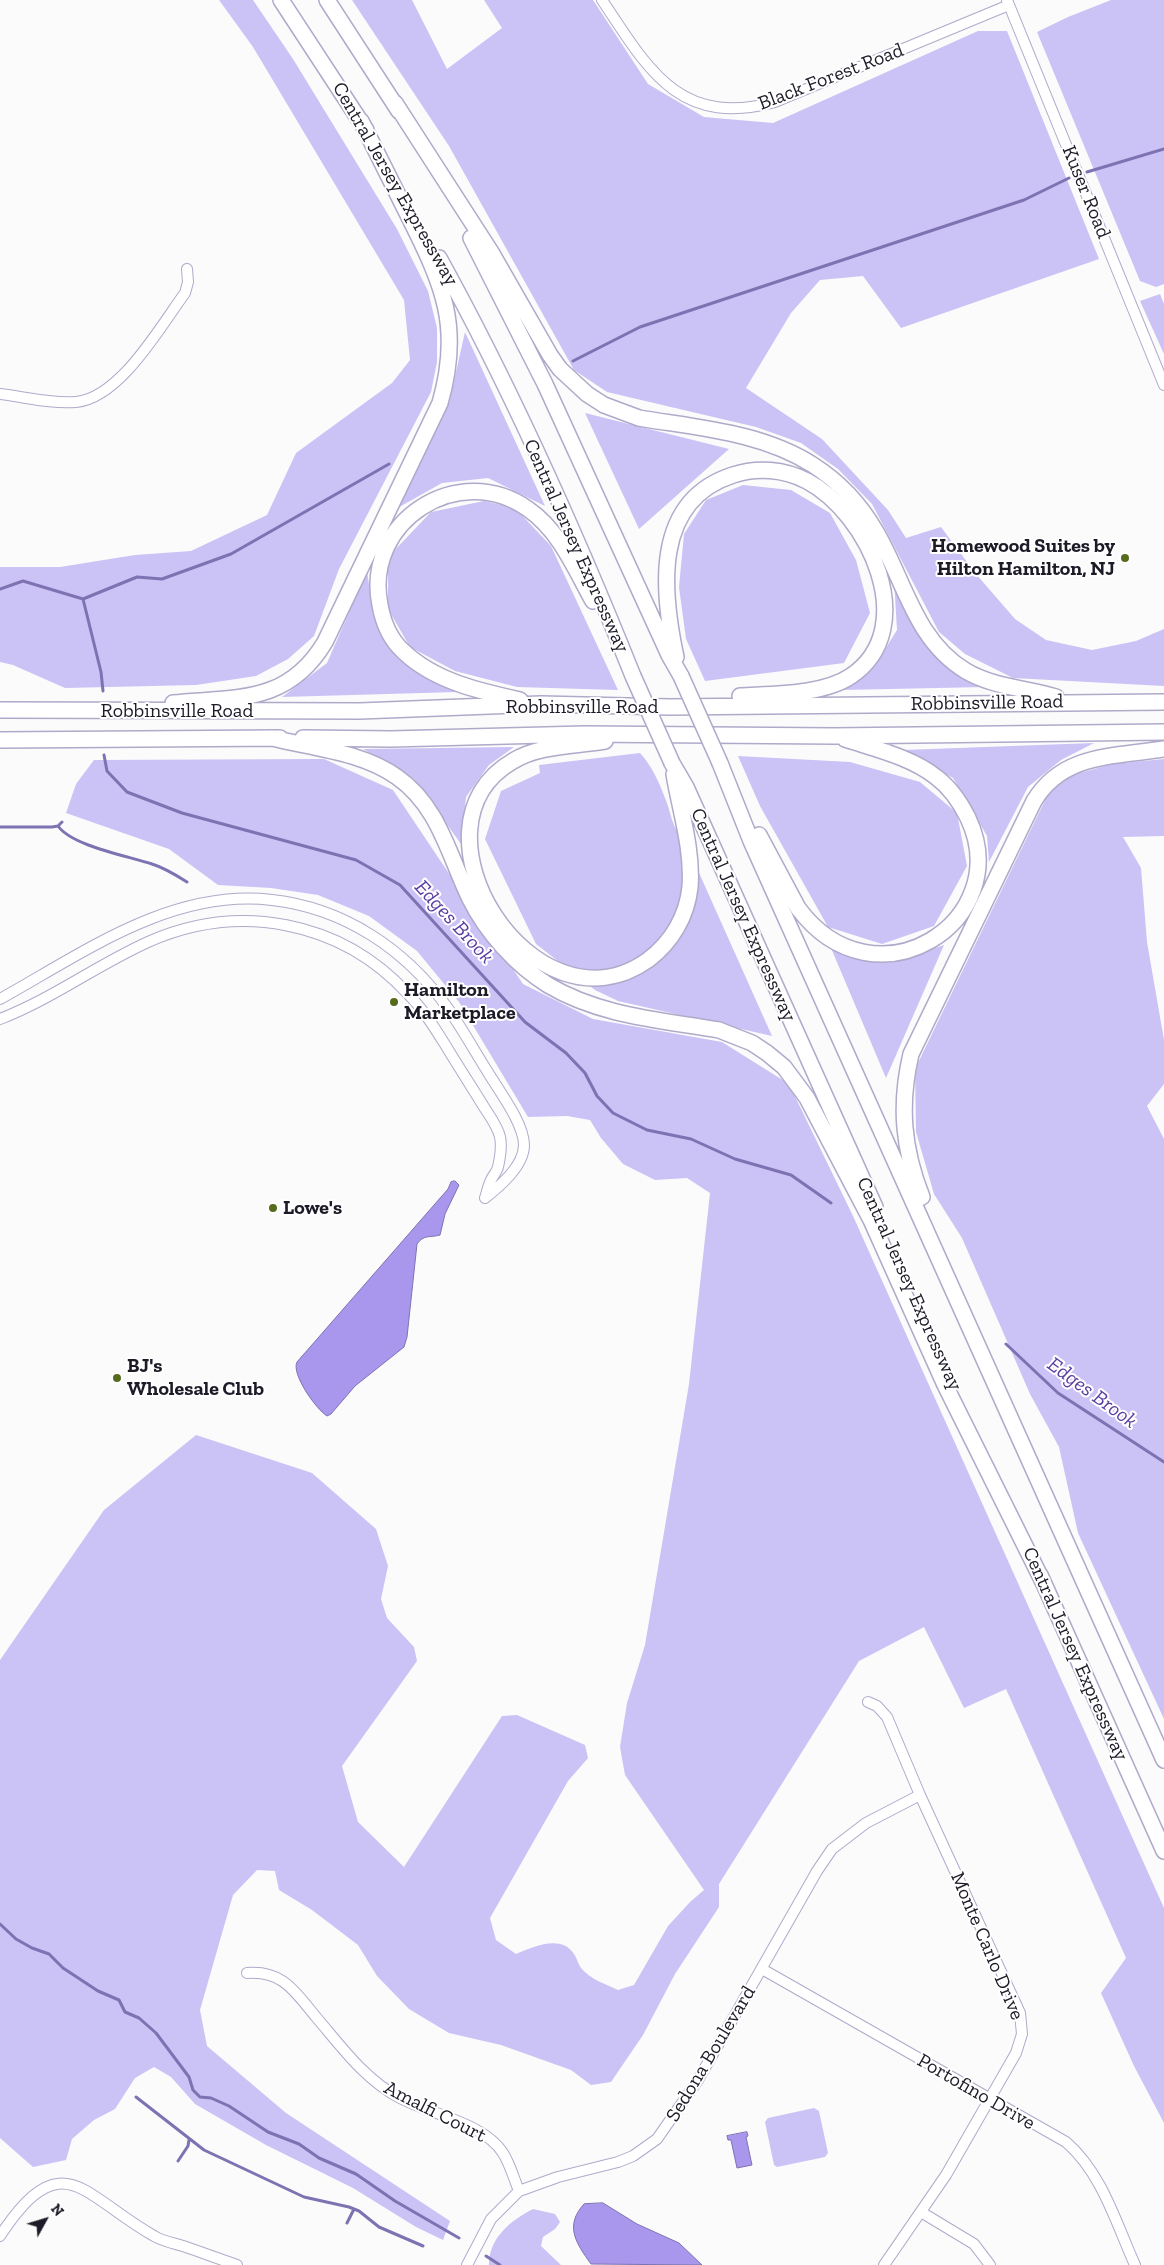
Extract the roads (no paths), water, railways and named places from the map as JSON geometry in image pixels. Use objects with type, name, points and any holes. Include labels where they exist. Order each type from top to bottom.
[{"type":"highway","name":"Central Jersey Expressway","points":[[281,0],[361,121],[425,231],[489,353],[601,596],[633,676],[672,763],[686,787],[1164,1851]]},
{"type":"highway","name":"Central Jersey Expressway","points":[[327,0],[395,103],[449,198],[546,384],[669,655],[681,676],[720,763],[751,841],[1164,1760]]},
{"type":"highway","points":[[395,103],[491,252],[550,355],[572,382],[604,405],[622,413],[639,418],[756,438],[776,445],[814,465],[846,492],[875,529],[920,623],[940,651],[966,671],[984,679],[1072,702]]},
{"type":"highway","points":[[91,710],[253,696],[282,686],[296,677],[309,665],[325,642],[440,403],[447,377],[450,343],[445,301],[431,261],[361,121]]},
{"type":"highway","points":[[681,676],[668,620],[666,576],[673,534],[688,506],[712,484],[741,472],[758,470],[790,474],[819,489],[834,502],[856,527],[870,551],[877,570],[885,605],[883,627],[876,647],[859,670],[835,684],[800,691],[731,697],[700,706]]},
{"type":"highway","points":[[541,704],[482,692],[450,680],[414,661],[393,640],[386,626],[378,597],[380,564],[393,534],[403,522],[426,504],[456,493],[487,493],[515,501],[540,518],[569,556],[633,676]]},
{"type":"highway","name":"Robbinsville Road","points":[[0,710],[360,712],[541,704],[670,707],[1164,702]]},
{"type":"highway","name":"Robbinsville Road","points":[[0,740],[391,739],[584,734],[636,736],[834,736],[1164,732]]},
{"type":"highway","points":[[636,736],[544,750],[519,758],[494,774],[476,798],[470,813],[468,831],[476,875],[494,913],[522,949],[535,960],[565,974],[594,977],[609,976],[624,972],[645,961],[662,948],[672,936],[686,909],[690,882],[683,813],[672,763]]},
{"type":"highway","points":[[720,763],[798,908],[816,929],[829,940],[857,952],[885,955],[915,949],[940,935],[951,925],[969,898],[977,868],[977,852],[971,823],[958,799],[935,776],[899,758],[834,736]]},
{"type":"highway","points":[[272,738],[342,754],[376,765],[397,776],[412,789],[436,820],[471,901],[483,921],[512,956],[548,984],[589,1005],[613,1012],[719,1030],[736,1035],[767,1053],[784,1068],[807,1098],[869,1216],[945,1384],[1044,1584]]},
{"type":"highway","points":[[990,1373],[911,1168],[903,1123],[905,1078],[911,1054],[1041,790],[1060,772],[1078,763],[1164,749]]},
{"type":"street","name":"Black Forest Road","points":[[602,0],[643,61],[664,83],[692,100],[708,105],[743,109],[775,102],[1008,2]]},
{"type":"street","name":"Kuser Road","points":[[1008,2],[1164,385]]},
{"type":"street","points":[[0,394],[64,402],[86,400],[107,391],[127,372],[185,293],[188,282],[187,269]]},
{"type":"street","points":[[0,999],[108,939],[172,910],[196,904],[246,899],[271,899],[317,909],[359,926],[398,954],[425,980],[447,1007],[511,1110],[524,1144],[520,1159],[501,1186],[485,1198],[491,1178],[498,1169],[500,1136],[429,1019],[408,993],[384,971],[350,949],[322,935],[291,925],[251,920],[213,922],[178,930],[147,943],[26,1009],[0,1019]]},
{"type":"street","name":"Monte Carlo Drive","points":[[868,1702],[877,1706],[887,1717],[920,1795],[1020,2013],[1022,2034],[1016,2053],[946,2175],[884,2265]]},
{"type":"street","name":"Sedona Boulevard","points":[[467,2265],[491,2219],[519,2191],[558,2177],[618,2162],[633,2156],[657,2138],[698,2080],[817,1871],[832,1849],[866,1823],[920,1795]]},
{"type":"street","name":"Portofino Drive","points":[[762,1970],[1066,2142],[1081,2156],[1094,2173],[1135,2265]]},
{"type":"street","name":"Amalfi Court","points":[[247,1973],[264,1972],[283,1981],[354,2062],[382,2087],[400,2098],[478,2131],[492,2140],[503,2153],[519,2191]]},
{"type":"street","points":[[2,2230],[23,2204],[38,2190],[62,2182],[91,2194],[155,2237],[237,2265]]},
{"type":"street","points":[[921,2212],[974,2244],[990,2265]]},
{"type":"waterway","points":[[1087,172],[1164,149]]},
{"type":"waterway","points":[[573,361],[640,327],[1024,200],[1069,178]]},
{"type":"waterway","points":[[83,599],[137,577],[162,579],[231,554],[389,464]]},
{"type":"waterway","name":"Edges Brook","points":[[0,589],[23,581],[83,599]]},
{"type":"waterway","name":"Edges Brook","points":[[83,599],[101,672],[103,691]]},
{"type":"waterway","name":"Edges Brook","points":[[104,755],[107,771],[127,792],[182,813],[356,860],[400,885],[525,1022],[566,1053],[585,1073],[597,1096],[613,1113],[647,1130],[691,1139],[735,1159],[791,1175],[831,1203]]},
{"type":"waterway","points":[[0,827],[52,827],[58,826],[62,822]]},
{"type":"waterway","points":[[58,826],[65,833],[88,845],[157,866],[187,882]]},
{"type":"waterway","name":"Edges Brook","points":[[1006,1344],[1058,1393],[1164,1462]]},
{"type":"waterway","points":[[0,1924],[16,1939],[32,1948],[49,1954],[63,1968],[98,1991],[119,2000],[125,2012],[139,2018],[156,2033],[189,2077],[193,2090],[200,2097],[211,2098],[229,2106],[268,2132],[299,2144],[319,2158],[356,2174],[395,2201],[459,2238]]},
{"type":"waterway","points":[[136,2097],[204,2150],[304,2197],[359,2211],[379,2227],[423,2246]]},
{"type":"waterway","points":[[178,2161],[188,2146],[189,2140]]},
{"type":"waterway","points":[[347,2223],[354,2209]]},
{"type":"waterway","points":[[486,2256],[500,2265]]},
{"type":"place","name":"Homewood Suites by Hilton Hamilton, NJ","points":[[1125,558]]},
{"type":"place","name":"Hamilton Marketplace","points":[[394,1002]]},
{"type":"place","name":"Lowe's","points":[[273,1208]]},
{"type":"place","name":"BJ's Wholesale Club","points":[[117,1378]]}]
